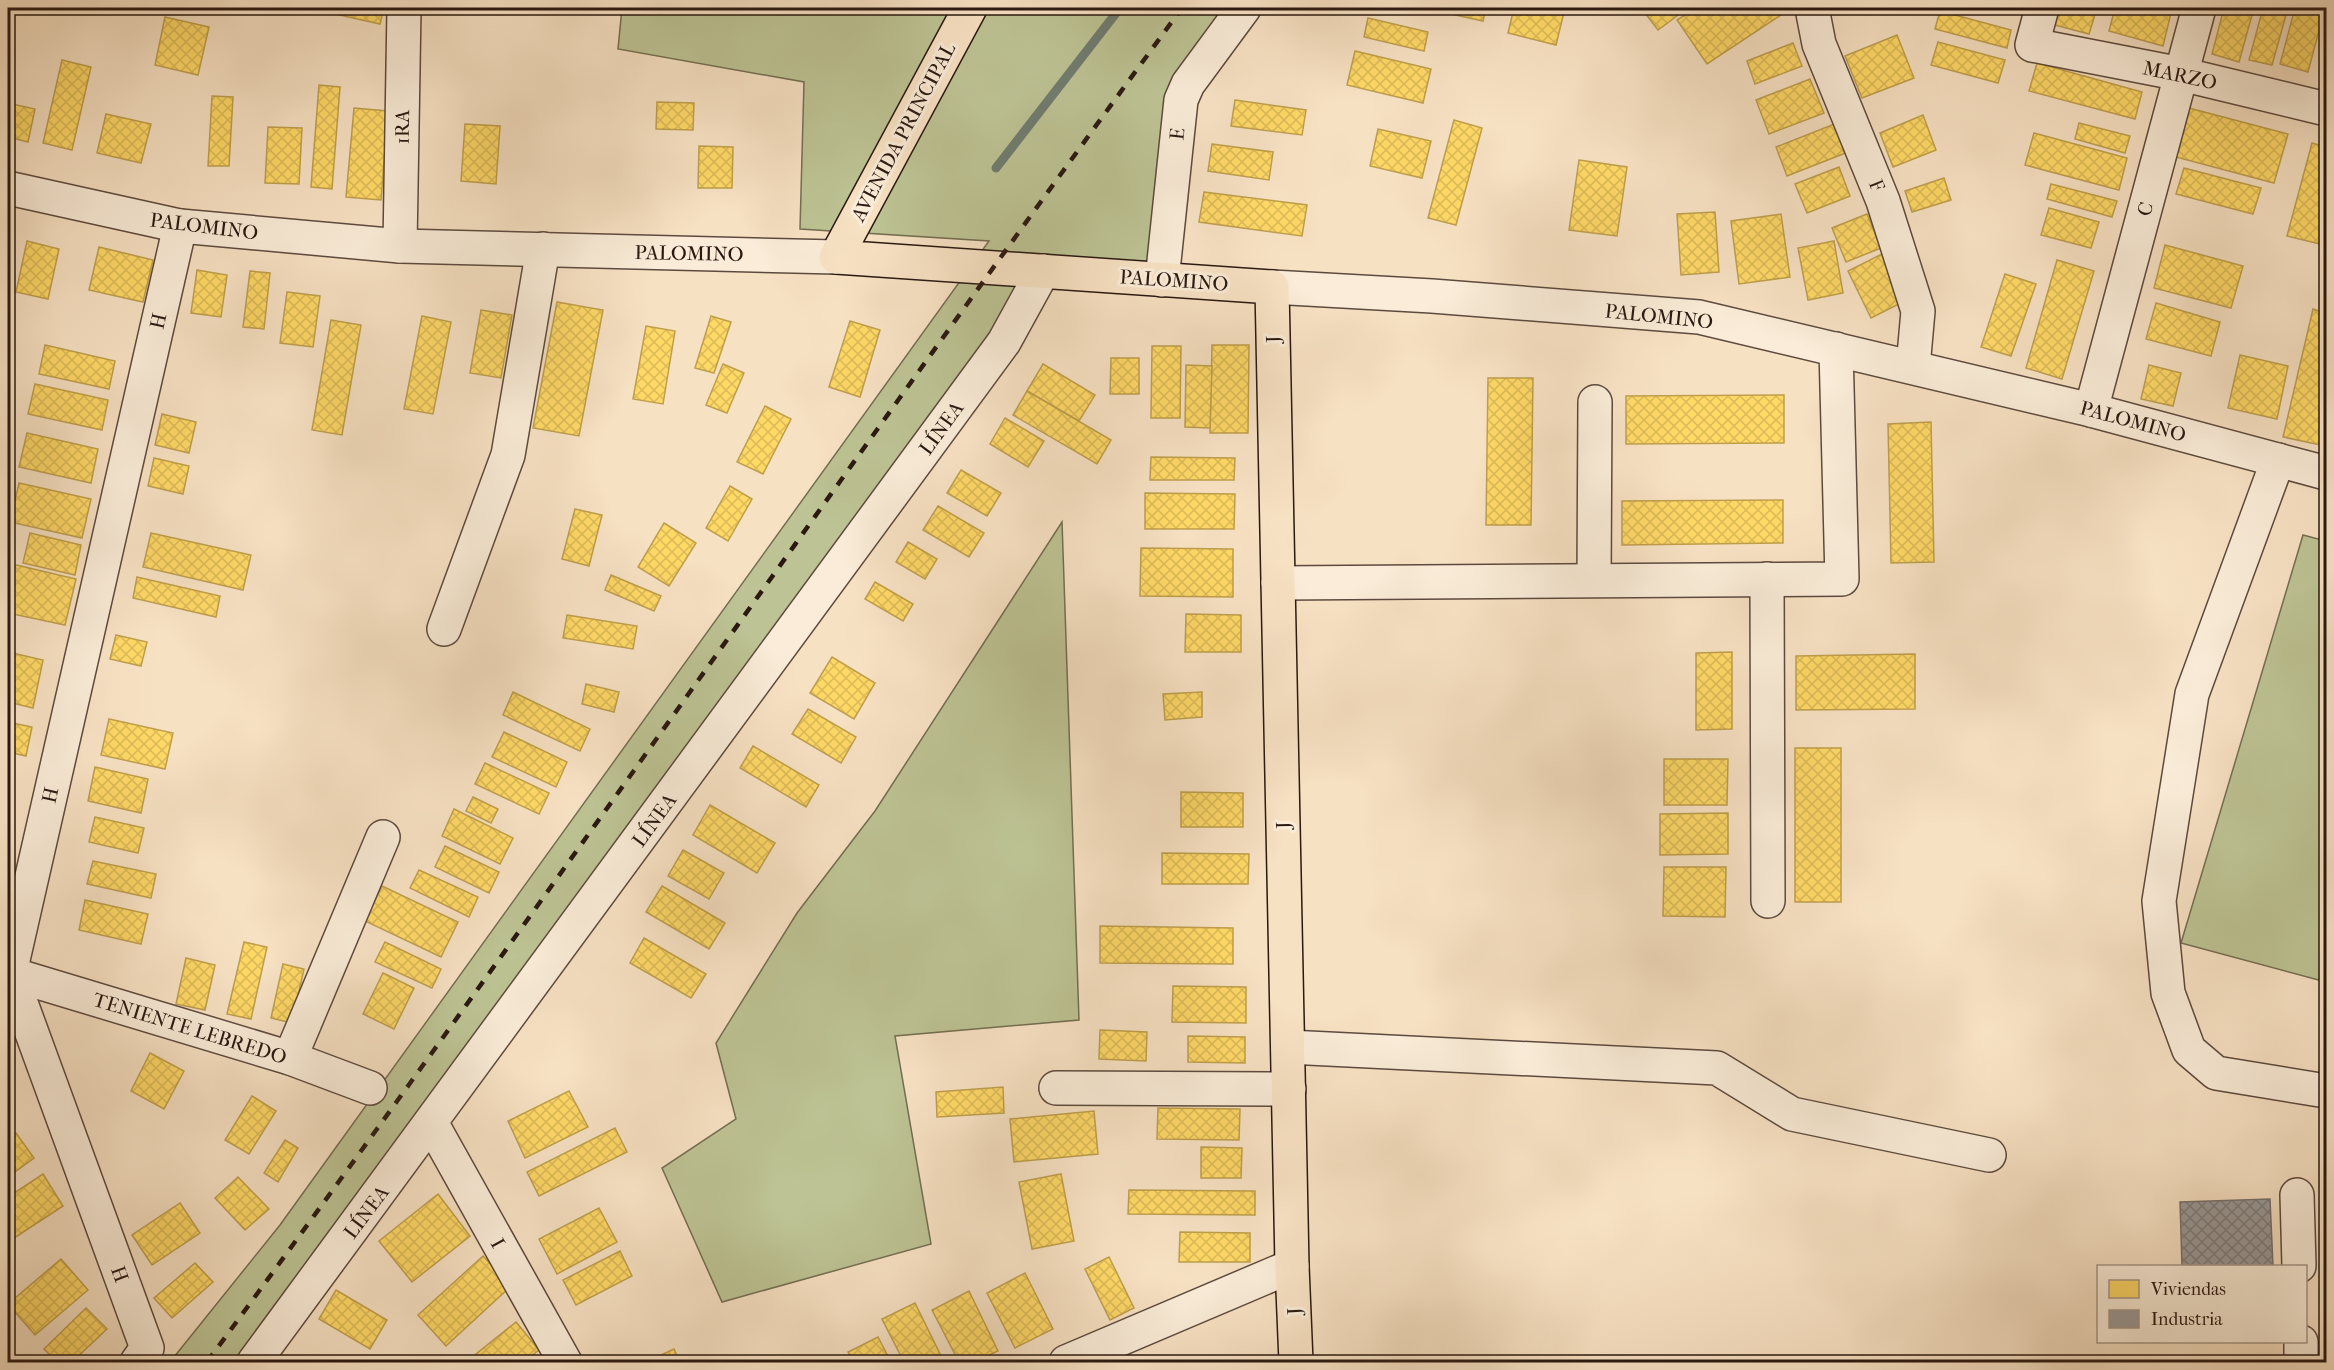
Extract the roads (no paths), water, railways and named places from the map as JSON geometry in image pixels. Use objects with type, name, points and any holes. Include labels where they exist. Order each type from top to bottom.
[{"type":"main road","name":"AVENIDA PRINCIPAL","points":[[836,257],[970,8]]},
{"type":"main road","name":"PALOMINO","points":[[836,257],[1272,287]]},
{"type":"main road","name":"J","points":[[1272,287],[1292,1266],[1296,1362]]},
{"type":"street","name":"1RA","points":[[400,246],[404,8]]},
{"type":"street","name":"E","points":[[1162,280],[1181,100],[1188,84],[1244,8]]},
{"type":"street","name":"F","points":[[1812,8],[1819,44],[1883,201],[1918,311],[1913,367]]},
{"type":"street","name":"MARZO","points":[[2042,8],[2032,45],[2181,75],[2326,109]]},
{"type":"street","name":"C","points":[[2091,410],[2199,8]]},
{"type":"street","name":"PALOMINO","points":[[8,188],[180,226],[400,246],[836,257]]},
{"type":"street","name":"H","points":[[142,1355],[9,973],[180,226]]},
{"type":"street","points":[[444,629],[508,455],[543,249]]},
{"type":"street","name":"LÍNEA","points":[[254,1362],[432,1124],[1004,342],[1043,271]]},
{"type":"street","name":"PALOMINO","points":[[1272,287],[1432,296],[1700,317],[2091,410],[2326,473]]},
{"type":"street","points":[[1278,583],[1842,579],[1836,349]]},
{"type":"street","points":[[1594,580],[1595,402]]},
{"type":"street","points":[[2278,460],[2192,694],[2159,901],[2168,993],[2189,1050],[2216,1073],[2326,1091]]},
{"type":"street","points":[[1767,579],[1768,901]]},
{"type":"street","points":[[290,1058],[383,837]]},
{"type":"street","name":"TENIENTE LEBREDO","points":[[9,973],[290,1058],[370,1088]]},
{"type":"street","points":[[1288,1047],[1717,1068],[1792,1114],[1989,1155]]},
{"type":"street","points":[[1056,1088],[1289,1089]]},
{"type":"street","name":"I","points":[[432,1124],[565,1362]]},
{"type":"street","points":[[2297,1194],[2299,1265]]},
{"type":"street","points":[[1066,1362],[1292,1266]]},
{"type":"street","points":[[2301,1343],[2301,1362]]},
{"type":"waterway","points":[[996,168],[1120,8]]},
{"type":"railway","points":[[207,1362],[1182,8]]}]
